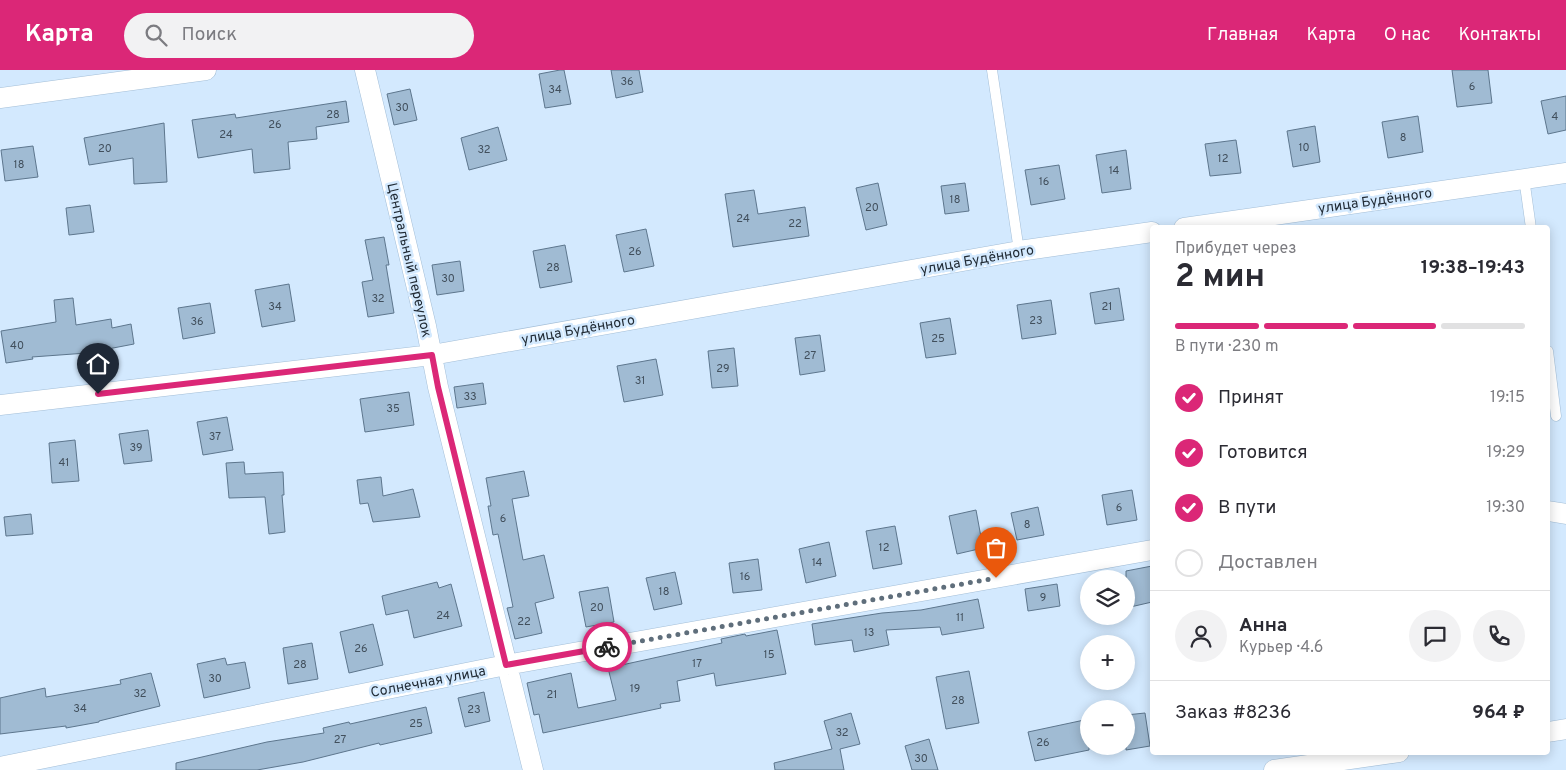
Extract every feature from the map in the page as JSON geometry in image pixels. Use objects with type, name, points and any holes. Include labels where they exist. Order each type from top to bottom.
[{"type":"street","points":[[0,98],[206,70]]},
{"type":"street","name":"Центральный переулок","points":[[365,70],[438,387],[533,770]]},
{"type":"street","name":"улица Будённого","points":[[1204,225],[1566,173]]},
{"type":"street","name":"улица Будённого","points":[[0,405],[432,355],[1019,251],[1150,232]]},
{"type":"street","points":[[1550,511],[1566,514]]},
{"type":"street","name":"Солнечная улица","points":[[0,767],[506,665],[1150,550]]},
{"type":"street","points":[[1550,732],[1566,729]]},
{"type":"street","points":[[1274,770],[1378,755]]},
{"type":"lane","points":[[992,70],[1019,251]]},
{"type":"lane","points":[[1524,178],[1531,225]]},
{"type":"lane","points":[[1550,367],[1556,416]]},
{"type":"building","points":[[564,70],[571,104],[545,108],[539,74]]},
{"type":"building","points":[[611,70],[639,70],[643,92],[616,98]]},
{"type":"building","points":[[1452,70],[1488,70],[1492,103],[1457,107]]},
{"type":"building","points":[[410,89],[417,120],[394,125],[387,94]]},
{"type":"building","points":[[1566,96],[1566,130],[1548,134],[1541,101]]},
{"type":"building","points":[[346,101],[349,122],[316,127],[317,139],[288,142],[290,169],[254,173],[252,149],[198,158],[192,120],[235,114],[236,118]]},
{"type":"building","points":[[1418,116],[1423,152],[1388,158],[1382,122]]},
{"type":"building","points":[[164,123],[167,182],[134,184],[133,158],[89,165],[84,138]]},
{"type":"building","points":[[1315,126],[1320,162],[1293,167],[1287,131]]},
{"type":"building","points":[[498,127],[507,160],[469,170],[461,138]]},
{"type":"building","points":[[1236,140],[1241,173],[1210,176],[1205,144]]},
{"type":"building","points":[[33,146],[38,177],[5,181],[1,150]]},
{"type":"building","points":[[1126,150],[1131,189],[1102,193],[1096,155]]},
{"type":"building","points":[[1059,165],[1065,199],[1031,205],[1025,170]]},
{"type":"building","points":[[878,183],[887,225],[866,230],[856,188]]},
{"type":"building","points":[[965,183],[969,211],[945,214],[941,186]]},
{"type":"building","points":[[754,190],[758,214],[805,207],[809,236],[733,247],[725,194]]},
{"type":"building","points":[[90,205],[94,232],[69,235],[66,208]]},
{"type":"building","points":[[646,229],[654,266],[624,272],[616,235]]},
{"type":"building","points":[[384,237],[389,265],[386,265],[394,313],[368,317],[362,282],[373,280],[365,240]]},
{"type":"building","points":[[565,245],[572,282],[540,288],[533,251]]},
{"type":"building","points":[[460,261],[464,291],[437,295],[432,265]]},
{"type":"building","points":[[289,284],[295,321],[262,327],[255,290]]},
{"type":"building","points":[[1119,288],[1124,320],[1095,324],[1090,293]]},
{"type":"building","points":[[73,298],[76,325],[111,319],[112,328],[131,324],[134,344],[87,353],[32,357],[33,359],[6,363],[1,331],[56,322],[54,300]]},
{"type":"building","points":[[1051,300],[1056,334],[1022,339],[1017,305]]},
{"type":"building","points":[[210,303],[215,333],[183,339],[178,308]]},
{"type":"building","points":[[950,318],[956,354],[926,358],[920,323]]},
{"type":"building","points":[[820,335],[825,371],[800,375],[795,338]]},
{"type":"building","points":[[734,348],[738,386],[712,388],[708,351]]},
{"type":"building","points":[[656,359],[663,395],[624,402],[617,366]]},
{"type":"building","points":[[483,383],[486,404],[457,408],[454,387]]},
{"type":"building","points":[[409,392],[414,425],[365,432],[360,399]]},
{"type":"building","points":[[227,417],[233,450],[203,455],[197,422]]},
{"type":"building","points":[[148,430],[152,461],[124,464],[119,434]]},
{"type":"building","points":[[75,440],[79,481],[52,483],[49,443]]},
{"type":"building","points":[[244,462],[245,474],[283,472],[284,495],[282,495],[285,532],[269,534],[265,497],[229,498],[226,463]]},
{"type":"building","points":[[524,471],[529,496],[512,499],[523,560],[544,555],[554,598],[535,603],[542,633],[515,639],[507,608],[513,607],[498,534],[493,535],[488,506],[491,506],[486,478]]},
{"type":"building","points":[[381,477],[383,496],[413,489],[420,517],[373,522],[368,503],[360,504],[357,480]]},
{"type":"building","points":[[1132,490],[1137,520],[1107,525],[1102,495]]},
{"type":"building","points":[[1038,507],[1044,535],[1017,540],[1011,513]]},
{"type":"building","points":[[976,510],[983,548],[957,554],[949,516]]},
{"type":"building","points":[[31,514],[33,534],[6,536],[4,517]]},
{"type":"building","points":[[895,526],[902,564],[873,569],[866,531]]},
{"type":"building","points":[[829,542],[836,576],[806,583],[799,549]]},
{"type":"building","points":[[758,559],[762,590],[733,593],[729,563]]},
{"type":"building","points":[[1150,566],[1150,602],[1135,606],[1135,570],[1131,570]]},
{"type":"building","points":[[675,572],[682,604],[654,610],[646,578]]},
{"type":"building","points":[[437,582],[439,588],[451,584],[462,626],[414,638],[408,610],[386,615],[382,596]]},
{"type":"building","points":[[1057,584],[1060,606],[1028,611],[1025,589]]},
{"type":"building","points":[[608,587],[614,622],[586,627],[579,592]]},
{"type":"building","points":[[978,599],[984,628],[942,635],[940,627],[886,630],[889,645],[854,652],[852,640],[815,645],[812,624],[882,613],[921,610]]},
{"type":"building","points":[[373,624],[383,665],[349,673],[340,632]]},
{"type":"building","points":[[777,630],[786,674],[716,686],[714,673],[677,681],[680,701],[660,704],[661,708],[543,733],[539,714],[534,715],[527,683],[571,673],[578,708],[616,700],[608,668],[722,643],[721,639]]},
{"type":"building","points":[[312,643],[318,679],[288,684],[283,648]]},
{"type":"building","points":[[225,658],[227,665],[245,662],[250,688],[204,698],[197,664]]},
{"type":"building","points":[[969,671],[979,723],[946,729],[936,677]]},
{"type":"building","points":[[151,673],[160,706],[99,722],[66,728],[66,726],[0,734],[0,698],[45,688],[46,697],[121,684],[120,680]]},
{"type":"building","points":[[484,692],[490,721],[465,727],[458,698]]},
{"type":"building","points":[[426,707],[432,733],[380,745],[379,743],[303,762],[257,770],[176,770],[176,763],[267,742],[324,733],[323,728]]},
{"type":"building","points":[[851,713],[860,744],[840,749],[844,770],[775,770],[774,763],[832,749],[824,721]]},
{"type":"building","points":[[1145,713],[1150,746],[1135,748],[1135,714]]},
{"type":"building","points":[[1080,721],[1080,752],[1035,761],[1028,732]]},
{"type":"building","points":[[929,739],[938,770],[912,770],[905,746]]},
{"type":"way so far","points":[[607,647],[996,578]]},
{"type":"route","points":[[98,394],[432,355],[438,387],[506,665],[607,647]]}]
